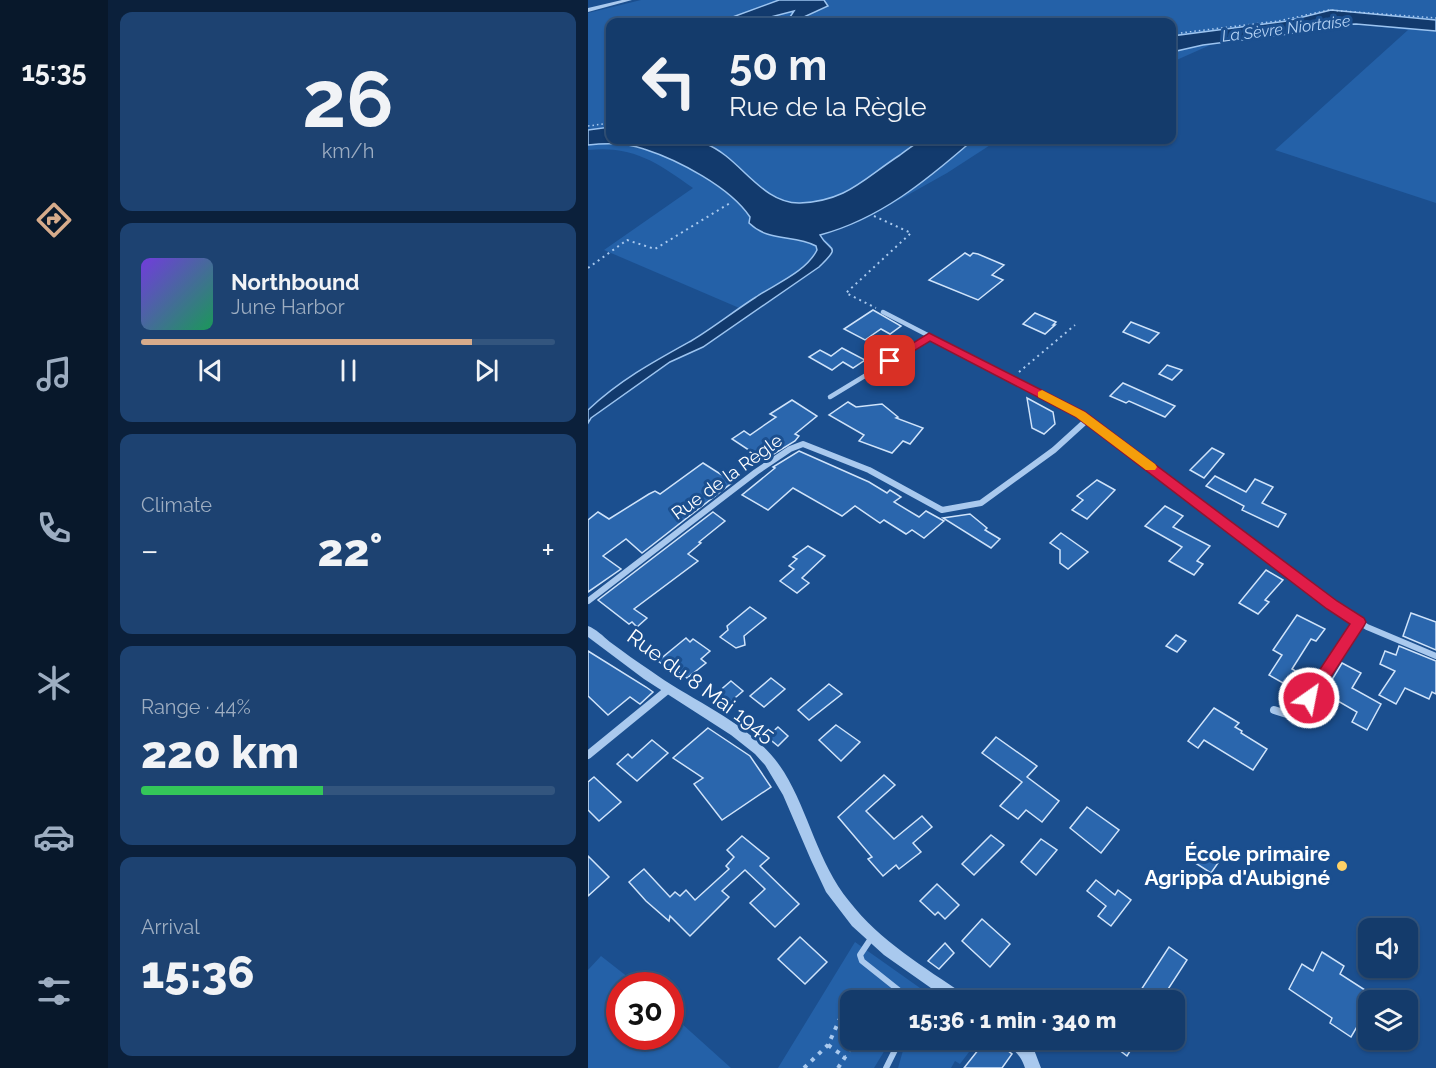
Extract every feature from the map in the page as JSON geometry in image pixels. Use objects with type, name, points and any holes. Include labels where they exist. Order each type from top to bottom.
[{"type":"street","points":[[588,10],[629,0]]},
{"type":"street","points":[[883,312],[1081,414],[1332,605],[1359,622],[1405,645],[1436,656]]},
{"type":"street","points":[[830,397],[929,337]]},
{"type":"street","name":"Rue de la Règle","points":[[588,601],[756,472],[790,449],[803,444],[869,470],[942,510],[981,503],[1054,450],[1087,420]]},
{"type":"street","points":[[1274,710],[1296,717],[1359,622]]},
{"type":"street","name":"Rue du 8 Mai 1945","points":[[588,631],[668,690],[748,741],[769,761],[787,789],[831,889],[872,937],[946,990]]},
{"type":"street","points":[[588,755],[668,690]]},
{"type":"street","points":[[1026,1050],[1033,1068]]},
{"type":"lane","points":[[872,937],[860,955],[862,961],[900,990]]},
{"type":"lane","points":[[886,1068],[895,1050]]},
{"type":"path","points":[[1176,34],[1278,21],[1329,10],[1436,18]]},
{"type":"path","points":[[588,126],[606,124]]},
{"type":"path","points":[[588,268],[627,240],[656,249],[730,203]]},
{"type":"path","points":[[874,216],[911,233],[846,293],[883,312]]},
{"type":"path","points":[[1012,378],[1075,325]]},
{"type":"path","points":[[804,1068],[828,1045],[840,1019]]},
{"type":"path","points":[[828,1045],[845,1056]]},
{"type":"path","points":[[838,1068],[849,1050]]},
{"type":"shaded area","points":[[641,0],[1436,0],[1436,203],[1275,150],[1408,30],[1356,24],[1333,25],[1282,35],[1217,42],[1176,60],[1176,18],[606,18],[606,144],[992,144],[947,173],[865,219],[820,235],[831,245],[830,256],[744,310],[604,250],[693,188],[656,164],[632,153],[604,149],[588,150],[588,13]]},
{"type":"shaded area","points":[[855,942],[923,990],[840,990],[840,1050],[885,1050],[874,1068],[778,1068]]},
{"type":"shaded area","points":[[601,956],[621,972],[606,972],[606,1050],[684,1050],[684,1026],[731,1068],[588,1068],[588,970]]},
{"type":"shaded area","points":[[903,1050],[970,1050],[960,1064],[955,1061],[951,1068],[898,1068]]},
{"type":"water","points":[[779,0],[824,0],[828,6],[802,18],[787,18],[794,11],[767,18],[730,18]]},
{"type":"water","name":"La Sèvre Niortaise","points":[[1331,10],[1436,20],[1436,31],[1356,24],[1333,25],[1176,51],[1176,35],[1287,21]]},
{"type":"water","points":[[606,128],[606,144],[609,144],[588,145],[588,130]]},
{"type":"water","points":[[609,144],[706,144],[730,159],[774,196],[800,203],[830,198],[843,193],[916,144],[968,144],[920,183],[883,208],[842,228],[820,235],[832,251],[819,267],[703,347],[670,362],[591,418],[588,423],[588,410],[612,390],[790,277],[806,265],[817,250],[816,246],[807,242],[773,236],[757,229],[749,223],[750,217],[741,206],[717,185],[672,160],[631,146]]},
{"type":"building","points":[[965,253],[970,256],[973,253],[978,254],[1004,265],[992,275],[1003,280],[978,300],[929,280]]},
{"type":"building","points":[[873,310],[901,326],[890,334],[881,329],[865,340],[844,329]]},
{"type":"building","points":[[1035,313],[1056,322],[1053,325],[1055,325],[1045,334],[1023,324]]},
{"type":"building","points":[[1131,322],[1159,333],[1149,343],[1123,332]]},
{"type":"building","points":[[842,348],[865,360],[853,368],[843,362],[832,370],[809,357],[820,350],[831,356]]},
{"type":"building","points":[[1167,365],[1182,370],[1172,380],[1159,374]]},
{"type":"building","points":[[1123,383],[1175,406],[1165,417],[1129,401],[1126,403],[1110,396]]},
{"type":"building","points":[[1027,398],[1053,412],[1055,424],[1044,434],[1032,428]]},
{"type":"building","points":[[792,400],[817,416],[795,434],[799,436],[795,441],[764,460],[732,439],[744,431],[750,435],[776,417],[770,414]]},
{"type":"building","points":[[848,402],[856,407],[882,404],[898,417],[896,418],[923,428],[910,444],[903,441],[892,453],[859,441],[864,435],[829,415]]},
{"type":"building","points":[[1212,448],[1224,454],[1204,478],[1190,470]]},
{"type":"building","points":[[799,451],[869,482],[887,493],[890,490],[901,497],[894,502],[919,517],[926,511],[944,521],[924,538],[912,530],[906,534],[884,520],[880,523],[855,506],[842,516],[793,488],[768,510],[742,495],[775,468],[773,467]]},
{"type":"building","points":[[703,463],[733,482],[642,553],[626,539],[603,556],[621,569],[588,592],[588,520],[598,512],[609,519],[655,491],[660,494]]},
{"type":"building","points":[[1215,476],[1246,492],[1255,479],[1273,487],[1262,503],[1286,514],[1278,527],[1242,510],[1244,506],[1206,486]]},
{"type":"building","points":[[1097,480],[1115,490],[1087,519],[1072,510],[1083,500],[1077,496]]},
{"type":"building","points":[[1165,506],[1183,516],[1173,527],[1210,546],[1197,561],[1203,564],[1194,575],[1169,561],[1182,547],[1145,526]]},
{"type":"building","points":[[713,512],[725,521],[688,554],[698,561],[634,609],[647,618],[637,627],[632,622],[629,624],[598,600]]},
{"type":"building","points":[[970,514],[987,528],[985,530],[1000,539],[991,548],[943,518]]},
{"type":"building","points":[[1061,533],[1088,552],[1068,569],[1060,563],[1060,550],[1050,543]]},
{"type":"building","points":[[808,546],[825,556],[802,578],[809,583],[797,593],[780,581],[794,569],[789,566],[797,559],[793,557]]},
{"type":"building","points":[[1266,570],[1283,580],[1265,600],[1269,602],[1258,614],[1239,603]]},
{"type":"building","points":[[750,607],[766,618],[744,636],[745,645],[736,648],[720,637],[728,630],[727,626]]},
{"type":"building","points":[[1411,613],[1436,622],[1436,650],[1403,636]]},
{"type":"building","points":[[1297,615],[1325,629],[1316,641],[1311,639],[1292,669],[1308,678],[1299,692],[1269,675],[1282,655],[1273,650]]},
{"type":"building","points":[[1176,635],[1186,641],[1177,652],[1166,646]]},
{"type":"building","points":[[686,638],[690,642],[693,639],[710,651],[701,659],[706,663],[687,678],[676,670],[673,672],[658,661]]},
{"type":"building","points":[[1399,646],[1436,661],[1436,694],[1432,692],[1429,699],[1405,688],[1396,704],[1379,695],[1395,671],[1380,664],[1385,651],[1396,655]]},
{"type":"building","points":[[588,651],[653,692],[640,704],[630,697],[608,715],[588,696]]},
{"type":"building","points":[[1342,663],[1361,673],[1352,688],[1381,704],[1367,730],[1352,722],[1357,712],[1324,693]]},
{"type":"building","points":[[771,678],[785,689],[764,707],[750,696]]},
{"type":"building","points":[[731,681],[743,691],[729,703],[717,693]]},
{"type":"building","points":[[829,684],[842,694],[809,720],[798,710]]},
{"type":"building","points":[[1214,708],[1239,723],[1235,727],[1242,731],[1241,733],[1267,749],[1253,770],[1204,740],[1198,748],[1188,741]]},
{"type":"building","points":[[836,725],[860,742],[841,761],[819,740]]},
{"type":"building","points":[[778,727],[788,736],[778,746],[767,737]]},
{"type":"building","points":[[708,728],[750,756],[771,787],[722,820],[694,784],[703,778],[673,758]]},
{"type":"building","points":[[996,737],[1037,766],[1027,777],[1059,801],[1042,822],[1026,810],[1018,819],[1000,806],[1022,782],[982,753]]},
{"type":"building","points":[[652,740],[668,753],[637,781],[617,764],[628,754],[632,758]]},
{"type":"building","points":[[884,775],[895,785],[866,811],[894,839],[922,816],[932,827],[913,843],[921,852],[899,869],[896,865],[883,876],[868,859],[872,857],[838,817]]},
{"type":"building","points":[[594,777],[621,802],[599,821],[588,810],[588,782]]},
{"type":"building","points":[[1087,807],[1119,830],[1101,853],[1070,828]]},
{"type":"building","points":[[991,835],[1004,845],[974,875],[962,864]]},
{"type":"building","points":[[742,836],[769,858],[760,866],[799,904],[775,927],[750,903],[765,889],[745,870],[722,891],[729,897],[690,936],[670,916],[669,921],[646,901],[629,882],[644,869],[670,897],[675,892],[680,896],[686,890],[695,900],[729,869],[726,866],[734,857],[727,850]]},
{"type":"building","points":[[1041,839],[1057,850],[1036,875],[1021,862]]},
{"type":"building","points":[[1193,848],[1218,863],[1211,873],[1186,857]]},
{"type":"building","points":[[588,856],[609,877],[588,896]]},
{"type":"building","points":[[1096,880],[1115,895],[1118,890],[1131,900],[1111,926],[1098,916],[1106,906],[1087,891]]},
{"type":"building","points":[[937,884],[959,905],[945,919],[938,912],[935,915],[920,901]]},
{"type":"building","points":[[982,919],[1010,944],[990,967],[962,941]]},
{"type":"building","points":[[800,937],[827,962],[805,984],[778,959]]},
{"type":"building","points":[[945,943],[954,953],[939,969],[928,961]]},
{"type":"building","points":[[1169,947],[1187,960],[1168,990],[1141,990]]},
{"type":"building","points":[[1322,952],[1344,966],[1340,974],[1365,990],[1358,990],[1358,1025],[1351,1037],[1330,1023],[1332,1018],[1289,989],[1302,964],[1313,971]]},
{"type":"building","points":[[978,1050],[1007,1050],[1012,1054],[1002,1068],[964,1068]]},
{"type":"building","points":[[1119,1050],[1131,1050],[1127,1056]]},
{"type":"slow traffic","points":[[1042,394],[1081,414],[1151,467]]},
{"type":"place","name":"École primaire Agrippa d'Aubigné","points":[[1342,866]]},
{"type":"route","points":[[890,361],[929,337],[1081,414],[1332,605],[1359,622],[1309,698]]}]
